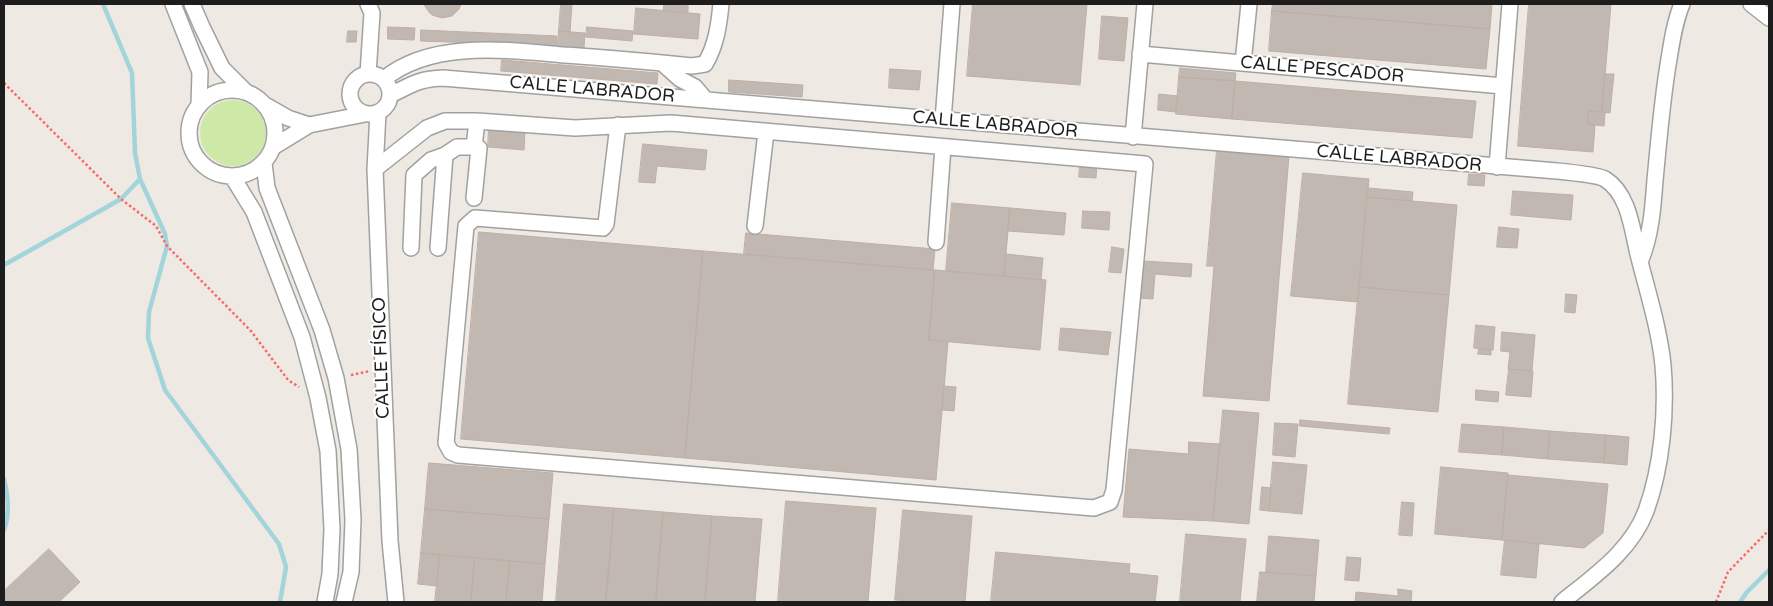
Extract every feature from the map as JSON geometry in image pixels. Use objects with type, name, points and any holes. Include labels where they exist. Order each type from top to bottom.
[{"type":"street","points":[[173,4],[200,72],[199,106]]},
{"type":"street","points":[[192,4],[222,68],[245,91],[257,97],[266,106],[273,116],[276,129],[273,147],[264,163],[250,173],[232,176],[219,174],[206,168],[197,158],[191,145],[189,131],[192,118],[199,106],[212,95],[228,90],[245,91]]},
{"type":"street","points":[[368,4],[372,13],[368,74]]},
{"type":"street","points":[[384,79],[396,68],[421,58],[461,51],[503,50],[692,66],[704,64],[711,54],[719,24],[721,4]]},
{"type":"street","points":[[943,120],[952,4]]},
{"type":"street","points":[[1134,136],[1145,4]]},
{"type":"street","points":[[1243,63],[1249,4]]},
{"type":"street","points":[[1497,167],[1510,4]]},
{"type":"street","points":[[1562,602],[1606,566],[1630,542],[1646,512],[1663,436],[1663,364],[1648,287],[1640,262],[1646,246],[1652,216],[1663,92],[1671,44],[1682,4]]},
{"type":"street","points":[[1751,4],[1769,18]]},
{"type":"street","name":"CALLE PESCADOR","points":[[1140,54],[1504,86]]},
{"type":"street","points":[[662,63],[680,79],[695,87],[706,100]]},
{"type":"street","points":[[273,147],[309,125],[328,122],[371,113],[387,104],[390,95],[388,84],[378,75],[368,74],[358,77],[354,81],[349,94],[328,122]]},
{"type":"street","name":"CALLE LABRADOR","points":[[390,95],[426,78],[443,78],[1557,171],[1604,178],[1619,192],[1627,212],[1640,262]]},
{"type":"street","points":[[349,94],[354,106],[371,113]]},
{"type":"street","points":[[266,106],[288,118],[309,125]]},
{"type":"street","name":"CALLE FÍSICO","points":[[371,113],[375,168],[390,541],[396,602]]},
{"type":"street","points":[[375,168],[427,128],[445,121],[477,121],[575,128],[618,125],[671,123],[1145,164],[1114,490],[1110,502],[1094,508],[458,455],[451,452],[446,443],[466,226],[475,218],[603,228],[606,224],[618,125]]},
{"type":"street","points":[[474,147],[477,121]]},
{"type":"street","points":[[755,226],[766,132]]},
{"type":"street","points":[[412,248],[414,175],[431,160],[445,155],[457,147],[480,148],[474,198]]},
{"type":"street","points":[[936,242],[944,147]]},
{"type":"street","points":[[438,248],[445,155]]},
{"type":"street","points":[[264,163],[267,188],[322,330],[336,378],[349,449],[353,520],[351,572],[344,602]]},
{"type":"street","points":[[232,176],[258,221],[302,337],[318,398],[328,451],[332,529],[330,574],[324,602]]},
{"type":"path","points":[[4,83],[121,199],[156,226],[167,246],[251,330],[288,380],[318,398]]},
{"type":"path","points":[[336,378],[370,371],[383,365]]},
{"type":"path","points":[[1716,602],[1728,572],[1769,530]]},
{"type":"green space","points":[[233,100],[246,102],[261,115],[264,120],[266,133],[264,146],[251,161],[246,164],[233,166],[220,164],[205,151],[202,146],[200,133],[202,120],[215,105],[220,102]]},
{"type":"building","points":[[424,4],[461,4],[452,16],[442,18],[432,15]]},
{"type":"building","points":[[561,4],[572,4],[570,32],[559,31]]},
{"type":"building","points":[[664,4],[688,4],[688,12],[663,11]]},
{"type":"building","points":[[973,4],[1087,4],[1080,85],[967,76]]},
{"type":"building","points":[[1273,4],[1492,4],[1490,29],[1272,11]]},
{"type":"building","points":[[1529,4],[1611,4],[1602,112],[1589,111],[1588,124],[1595,125],[1593,152],[1518,146]]},
{"type":"building","points":[[636,8],[700,14],[698,39],[634,34]]},
{"type":"building","points":[[1272,11],[1490,29],[1486,69],[1269,51]]},
{"type":"building","points":[[1102,16],[1128,18],[1124,61],[1099,59]]},
{"type":"building","points":[[388,27],[415,28],[414,40],[388,39]]},
{"type":"building","points":[[587,27],[633,31],[632,41],[586,37]]},
{"type":"building","points":[[421,30],[557,36],[557,46],[421,41]]},
{"type":"building","points":[[348,31],[357,31],[356,42],[347,42]]},
{"type":"building","points":[[559,31],[585,33],[584,49],[558,47]]},
{"type":"building","points":[[502,60],[658,73],[657,84],[501,71]]},
{"type":"building","points":[[1180,68],[1236,73],[1235,81],[1179,77]]},
{"type":"building","points":[[890,69],[921,71],[919,90],[889,88]]},
{"type":"building","points":[[1605,74],[1614,74],[1610,113],[1602,112]]},
{"type":"building","points":[[1179,77],[1235,81],[1232,119],[1176,114]]},
{"type":"building","points":[[729,80],[803,85],[802,97],[729,92]]},
{"type":"building","points":[[1235,81],[1476,101],[1472,138],[1232,119]]},
{"type":"building","points":[[1159,94],[1178,96],[1176,112],[1158,110]]},
{"type":"building","points":[[1589,111],[1605,113],[1604,126],[1588,124]]},
{"type":"building","points":[[489,129],[525,132],[524,150],[488,147]]},
{"type":"building","points":[[643,144],[707,150],[705,170],[657,166],[655,183],[639,182]]},
{"type":"building","points":[[1217,150],[1289,156],[1269,401],[1203,396],[1214,266],[1207,266]]},
{"type":"building","points":[[1080,164],[1097,165],[1096,178],[1079,177]]},
{"type":"building","points":[[1303,173],[1369,179],[1358,302],[1291,296]]},
{"type":"building","points":[[1469,174],[1485,175],[1484,186],[1468,185]]},
{"type":"building","points":[[1368,188],[1413,192],[1412,201],[1367,197]]},
{"type":"building","points":[[1513,191],[1573,195],[1571,220],[1511,215]]},
{"type":"building","points":[[1367,197],[1457,205],[1449,295],[1359,287]]},
{"type":"building","points":[[952,203],[1010,208],[1004,276],[946,271]]},
{"type":"building","points":[[1010,208],[1066,213],[1064,235],[1008,231]]},
{"type":"building","points":[[1083,211],[1110,212],[1109,230],[1082,228]]},
{"type":"building","points":[[1499,227],[1519,229],[1517,248],[1497,247]]},
{"type":"building","points":[[479,232],[703,251],[685,458],[461,439]]},
{"type":"building","points":[[746,233],[935,249],[933,270],[744,254]]},
{"type":"building","points":[[1112,247],[1124,249],[1121,273],[1109,272]]},
{"type":"building","points":[[703,251],[935,270],[929,340],[948,342],[936,480],[685,458]]},
{"type":"building","points":[[1006,254],[1043,258],[1041,280],[1004,276]]},
{"type":"building","points":[[1143,261],[1192,264],[1191,277],[1155,274],[1153,299],[1140,298]]},
{"type":"building","points":[[935,270],[1046,280],[1040,350],[929,340]]},
{"type":"building","points":[[1359,287],[1449,295],[1438,412],[1348,404]]},
{"type":"building","points":[[1566,294],[1577,295],[1575,313],[1565,312]]},
{"type":"building","points":[[1476,325],[1495,327],[1493,350],[1474,348]]},
{"type":"building","points":[[1061,328],[1111,332],[1108,355],[1059,350]]},
{"type":"building","points":[[1502,332],[1535,335],[1532,371],[1508,369],[1510,352],[1501,351]]},
{"type":"building","points":[[1479,349],[1491,350],[1491,355],[1478,354]]},
{"type":"building","points":[[1509,369],[1533,371],[1531,397],[1506,395]]},
{"type":"building","points":[[944,386],[956,387],[954,411],[942,410]]},
{"type":"building","points":[[1476,390],[1499,392],[1498,402],[1476,400]]},
{"type":"building","points":[[1223,410],[1259,413],[1249,524],[1213,521]]},
{"type":"building","points":[[1300,420],[1390,428],[1389,434],[1300,426]]},
{"type":"building","points":[[1275,423],[1298,424],[1295,457],[1273,455]]},
{"type":"building","points":[[1462,424],[1504,427],[1502,455],[1459,452]]},
{"type":"building","points":[[1504,427],[1550,431],[1548,459],[1502,455]]},
{"type":"building","points":[[1550,431],[1606,435],[1604,463],[1548,459]]},
{"type":"building","points":[[1606,435],[1629,437],[1627,465],[1604,463]]},
{"type":"building","points":[[1189,442],[1220,444],[1213,521],[1123,517],[1129,449],[1188,454]]},
{"type":"building","points":[[1273,462],[1307,465],[1302,514],[1269,511]]},
{"type":"building","points":[[429,463],[553,473],[549,519],[425,509]]},
{"type":"building","points":[[1441,467],[1508,473],[1502,540],[1435,534]]},
{"type":"building","points":[[1508,475],[1608,484],[1603,533],[1584,548],[1502,540]]},
{"type":"building","points":[[1262,487],[1271,488],[1269,511],[1260,510]]},
{"type":"building","points":[[786,501],[876,508],[868,602],[778,602]]},
{"type":"building","points":[[1402,502],[1414,503],[1412,536],[1399,535]]},
{"type":"building","points":[[564,504],[614,508],[606,602],[556,602]]},
{"type":"building","points":[[614,508],[663,512],[656,602],[606,602]]},
{"type":"building","points":[[425,509],[549,519],[545,564],[421,553]]},
{"type":"building","points":[[903,510],[972,516],[965,602],[895,600]]},
{"type":"building","points":[[663,512],[712,516],[705,602],[656,602]]},
{"type":"building","points":[[712,516],[762,519],[755,602],[705,602]]},
{"type":"building","points":[[1186,534],[1246,539],[1240,602],[1180,602]]},
{"type":"building","points":[[1269,536],[1319,540],[1316,576],[1266,572]]},
{"type":"building","points":[[1505,540],[1539,544],[1536,578],[1501,575]]},
{"type":"building","points":[[49,549],[80,582],[59,602],[4,602],[4,591]]},
{"type":"building","points":[[996,552],[1130,564],[1129,573],[1158,576],[1155,602],[991,602]]},
{"type":"building","points":[[421,553],[440,555],[437,586],[418,584]]},
{"type":"building","points":[[440,555],[475,558],[471,602],[435,602]]},
{"type":"building","points":[[1347,557],[1361,558],[1359,581],[1345,580]]},
{"type":"building","points":[[475,558],[510,561],[506,602],[471,602]]},
{"type":"building","points":[[510,561],[545,564],[542,602],[506,602]]},
{"type":"building","points":[[1260,572],[1316,576],[1314,602],[1257,602]]},
{"type":"building","points":[[1398,589],[1412,591],[1411,602],[1355,602],[1356,592],[1398,596]]},
{"type":"waterway","points":[[103,4],[132,73],[135,153],[140,179],[165,234],[167,246],[149,312],[148,338],[165,390],[279,544],[286,567],[280,602]]},
{"type":"waterway","points":[[4,265],[121,199],[140,179]]},
{"type":"waterway","points":[[4,479],[8,504],[4,530]]},
{"type":"waterway","points":[[1740,602],[1747,592],[1769,570]]}]
